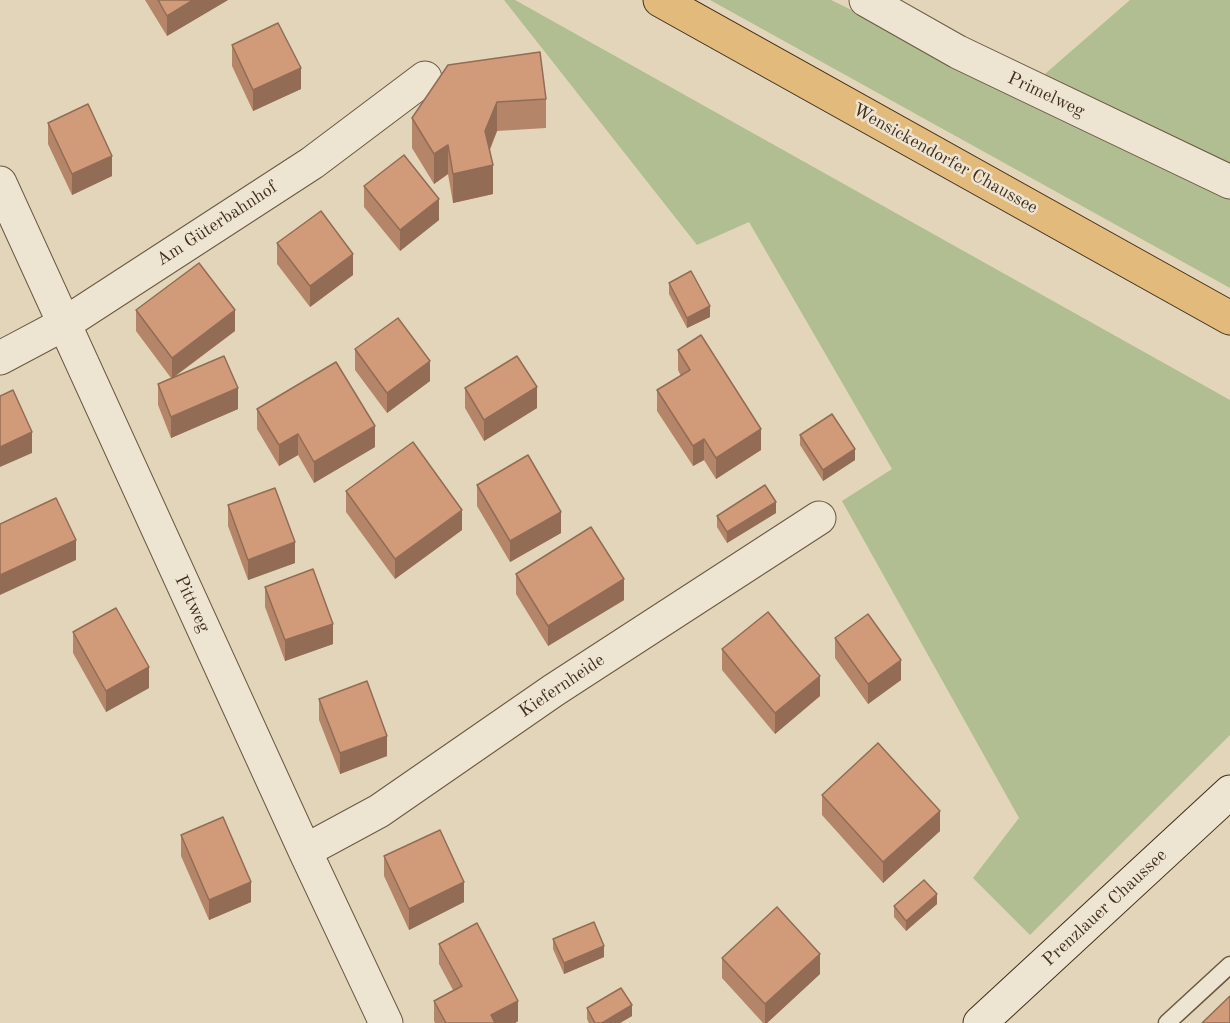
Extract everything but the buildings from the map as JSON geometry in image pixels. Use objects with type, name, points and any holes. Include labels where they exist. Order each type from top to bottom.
[{"type":"main road","name":"Wensickendorfer Chaussee","points":[[660,0],[1230,318]]},
{"type":"street","name":"Primelweg","points":[[866,0],[958,52],[1230,182]]},
{"type":"street","name":"Am Güterbahnhof","points":[[0,358],[64,324],[312,163],[425,78]]},
{"type":"street","name":"Pittweg","points":[[0,183],[386,1023]]},
{"type":"street","name":"Kiefernheide","points":[[305,851],[379,811],[554,690],[819,518]]},
{"type":"street","name":"Prenzlauer Chaussee","points":[[980,1023],[1230,792]]},
{"type":"lane","points":[[1167,1023],[1230,966]]},
{"type":"green space","points":[[504,0],[515,0],[1230,400],[1230,735],[1030,935],[973,878],[1019,818],[842,501],[892,469],[749,222],[697,245]]},
{"type":"green space","points":[[710,0],[831,0],[1023,93],[1130,0],[1230,0],[1230,288]]}]
